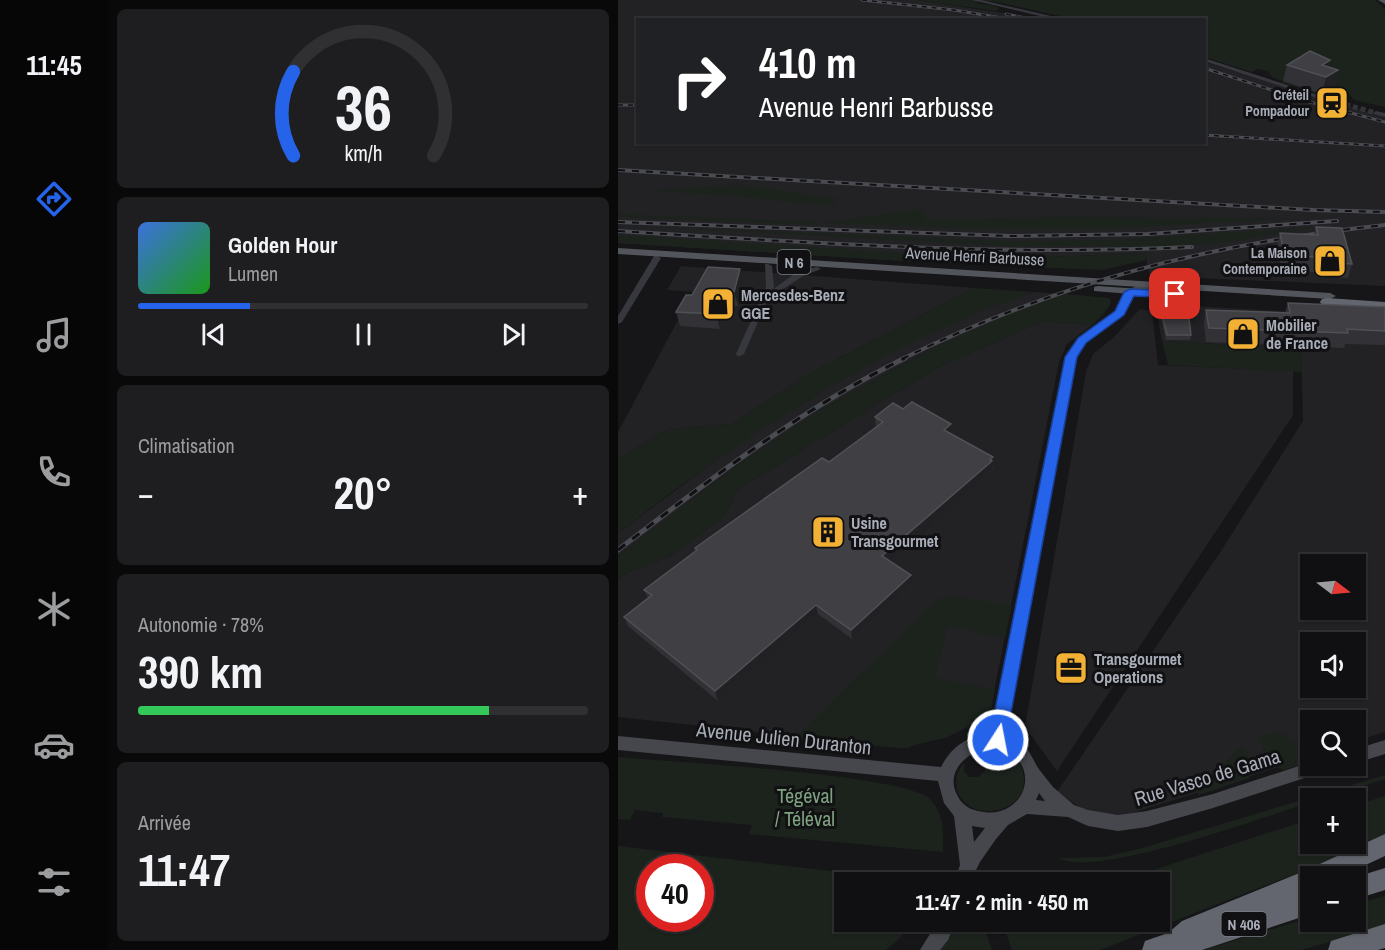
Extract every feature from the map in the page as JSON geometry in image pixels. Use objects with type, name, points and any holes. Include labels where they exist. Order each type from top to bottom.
[{"type":"highway","name":"N 6","points":[[1328,299],[1385,299]]},
{"type":"highway","name":"N 6","points":[[1328,299],[1385,306]]},
{"type":"highway","points":[[1339,866],[1385,845]]},
{"type":"highway","points":[[1366,885],[1385,879]]},
{"type":"highway","points":[[1165,946],[1190,930],[1300,884]]},
{"type":"highway","name":"N 406","points":[[1165,946],[1196,940],[1300,906]]},
{"type":"highway","points":[[1340,950],[1385,936]]},
{"type":"main road","name":"Avenue Henri Barbusse","points":[[618,251],[1184,286],[1328,299]]},
{"type":"main road","name":"Avenue Henri Barbusse","points":[[618,256],[1062,285],[1130,292],[1328,299]]},
{"type":"street","points":[[974,0],[1057,18]]},
{"type":"street","points":[[1206,60],[1322,98]]},
{"type":"street","points":[[1376,113],[1385,115]]},
{"type":"street","points":[[618,322],[657,258]]},
{"type":"street","points":[[740,354],[767,297],[770,287],[768,266]]},
{"type":"street","points":[[767,297],[800,274],[817,269]]},
{"type":"street","points":[[998,740],[1071,357],[1082,341],[1120,313],[1130,292],[1139,288],[1164,290],[1184,286]]},
{"type":"street","points":[[965,872],[968,862],[985,837],[1003,819],[1023,806],[1033,788],[1033,773],[1030,764],[1020,750],[998,740],[982,740],[963,748],[950,762],[946,775],[948,795],[962,813],[968,862]]},
{"type":"street","name":"Avenue Julien Duranton","points":[[618,743],[946,775]]},
{"type":"street","points":[[1366,753],[1385,747]]},
{"type":"street","name":"Rue Vasco de Gama","points":[[1023,806],[1068,810],[1104,822],[1131,822],[1214,801],[1300,772]]},
{"type":"street","name":"Rue Vasco de Gama","points":[[1033,773],[1047,792],[1068,810]]},
{"type":"street","points":[[962,813],[981,820],[1003,819]]},
{"type":"street","points":[[929,950],[943,932]]},
{"type":"shaded area","points":[[618,0],[917,0],[1036,18],[636,18],[636,144],[1206,144],[1206,62],[1385,117],[1385,286],[1150,276],[1145,253],[920,262],[618,243]]},
{"type":"shaded area","points":[[681,266],[974,288],[807,375],[732,424],[668,429],[618,459],[618,432],[693,292],[667,290]]},
{"type":"shaded area","points":[[1033,292],[1066,294],[933,348],[822,409],[735,467],[618,556],[618,533],[752,434],[843,379],[914,340],[990,307]]},
{"type":"shaded area","points":[[1155,304],[1385,317],[1385,732],[1366,738],[1366,710],[1300,710],[1300,760],[1126,815],[1110,816],[1081,808],[1057,792],[1223,548],[1303,421],[1301,349],[1162,341]]},
{"type":"shaded area","points":[[1140,309],[1152,311],[1158,365],[1293,371],[1293,415],[1057,771],[1025,727],[1086,372],[1093,354],[1114,337]]},
{"type":"shaded area","points":[[1044,321],[1092,325],[1067,344],[1059,362],[989,717],[907,748],[618,717],[618,579],[628,572],[669,557],[724,516],[738,489],[940,366]]},
{"type":"green space","points":[[917,0],[1375,0],[1385,9],[1385,107],[1354,100],[1345,89],[1334,87],[1321,95],[1281,82],[1283,81],[1272,77],[1268,71],[1257,69],[1252,72],[1206,57],[1206,18],[1069,18],[992,1],[974,3],[995,6],[999,8],[997,11]]},
{"type":"green space","points":[[738,185],[836,198],[834,206],[711,194],[652,192]]},
{"type":"green space","points":[[922,209],[926,220],[1055,217],[1294,218],[1109,229],[976,229],[819,223]]},
{"type":"green space","points":[[618,214],[817,222],[819,225],[618,217]]},
{"type":"green space","points":[[618,225],[1007,241],[1114,240],[1315,227],[1221,243],[1170,247],[1008,246]]},
{"type":"green space","points":[[618,235],[997,259],[1146,253],[1147,260],[1102,270],[920,262],[618,243]]},
{"type":"green space","points":[[974,288],[1033,292],[975,314],[867,366],[765,427],[618,533],[618,459],[668,429],[732,424],[807,375]]},
{"type":"green space","points":[[1066,294],[1109,298],[1111,303],[1092,325],[1044,321],[940,366],[738,489],[724,516],[669,557],[628,572],[618,579],[618,556],[735,467],[822,409],[933,348],[1010,314]]},
{"type":"green space","points":[[1162,341],[1301,349],[1302,372],[1168,365]]},
{"type":"green space","points":[[949,596],[1012,605],[1005,638],[948,626],[935,678],[995,689],[990,716],[945,738],[901,748],[794,739],[935,601]]},
{"type":"green space","points":[[1284,733],[1295,742],[1300,743],[1300,765],[1283,770],[1266,759],[1259,738],[1262,735]]},
{"type":"green space","points":[[1241,746],[1244,747],[1253,768],[1249,778],[1199,795],[1197,791]]},
{"type":"green space","name":"Tégéval / Téléval","points":[[618,757],[835,776],[913,791],[931,800],[936,806],[942,825],[943,852],[749,834],[752,825],[662,817],[663,813],[635,810],[630,820],[618,819]]},
{"type":"green space","points":[[1001,759],[1019,762],[1024,779],[1021,793],[1013,803],[1002,809],[988,811],[975,809],[964,801],[957,789],[958,772],[964,763],[964,771],[969,777],[978,777],[985,771],[985,766]]},
{"type":"green space","points":[[1385,775],[1385,779],[1357,788],[1342,788]]},
{"type":"green space","points":[[1385,796],[1385,836],[1366,845],[1366,802]]},
{"type":"green space","points":[[1300,801],[1300,806],[1258,820],[1143,853],[1107,860],[1078,862],[1059,858],[1104,857],[1139,849]]},
{"type":"green space","points":[[1300,823],[1300,854],[1346,854],[1315,866],[1300,866],[1300,872],[1170,923],[1170,872],[1143,872]]},
{"type":"green space","points":[[618,846],[686,854],[636,854],[636,932],[714,932],[714,857],[838,872],[834,872],[834,932],[904,932],[886,950],[618,950]]},
{"type":"green space","points":[[1385,896],[1385,926],[1366,931],[1366,901]]},
{"type":"green space","points":[[1300,920],[1300,932],[1364,932],[1301,950],[1204,950]]},
{"type":"green space","points":[[951,932],[986,932],[992,950],[940,950]]},
{"type":"green space","points":[[1006,932],[1146,932],[1100,950],[1012,950]]},
{"type":"building","points":[[1310,51],[1330,60],[1322,65],[1338,70],[1326,77],[1287,65]]},
{"type":"building","points":[[1316,227],[1342,228],[1352,264],[1324,262],[1323,258],[1284,254],[1280,233],[1318,235]]},
{"type":"building","points":[[708,267],[740,269],[734,292],[728,292],[716,314],[676,312],[686,295],[692,295]]},
{"type":"building","points":[[1159,302],[1174,302],[1188,310],[1191,335],[1167,335]]},
{"type":"building","points":[[1288,303],[1385,307],[1385,331],[1347,329],[1348,333],[1209,328],[1206,310],[1290,313]]},
{"type":"building","name":"Usine Transgourmet","points":[[912,402],[951,424],[944,430],[993,457],[990,460],[992,461],[882,556],[911,575],[851,630],[816,605],[715,691],[624,617],[652,595],[644,590],[697,550],[695,548],[822,458],[829,462],[883,422],[875,417],[893,403],[903,409]]},
{"type":"tunnel","points":[[1322,98],[1376,113]]},
{"type":"railway","points":[[862,0],[954,10],[1002,18]]},
{"type":"railway","points":[[1006,14],[1025,18]]},
{"type":"railway","points":[[1206,69],[1306,101],[1385,122]]},
{"type":"railway","points":[[618,105],[636,105]]},
{"type":"railway","points":[[1206,135],[1385,146]]},
{"type":"railway","points":[[618,170],[1313,210],[1385,212]]},
{"type":"railway","points":[[618,222],[1011,236],[1148,234],[1337,221]]},
{"type":"railway","points":[[902,359],[1020,308],[1078,287],[1137,270],[1258,243],[1385,225]]},
{"type":"railway","points":[[618,231],[905,247],[1048,250],[1192,247]]},
{"type":"railway","points":[[618,550],[721,472],[792,423],[905,358]]},
{"type":"place","name":"Créteil Pompadour","points":[[1332,103]]},
{"type":"place","name":"La Maison Contemporaine","points":[[1330,261]]},
{"type":"place","name":"Mercesdes-Benz GGE","points":[[718,304]]},
{"type":"place","name":"Mobilier de France","points":[[1243,334]]},
{"type":"place","name":"Usine Transgourmet","points":[[828,532]]},
{"type":"place","name":"Transgourmet Operations","points":[[1071,668]]},
{"type":"route","points":[[998,740],[1071,357],[1082,341],[1120,313],[1130,292],[1175,294]]}]
